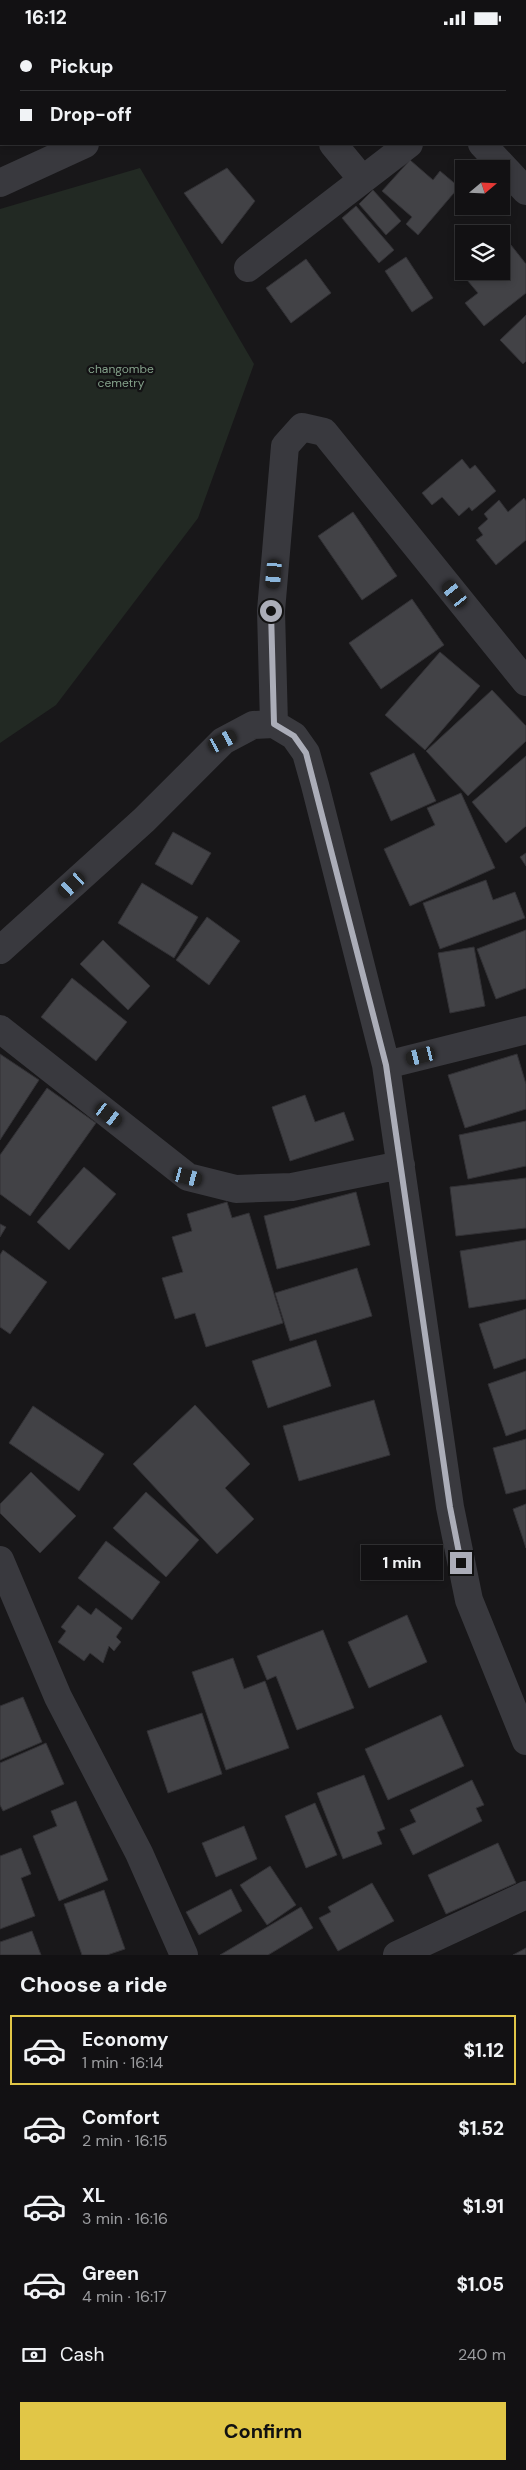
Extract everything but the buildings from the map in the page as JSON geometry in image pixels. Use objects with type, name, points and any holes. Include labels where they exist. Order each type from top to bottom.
[{"type":"street","points":[[0,183],[83,145]]},
{"type":"street","points":[[333,145],[362,179]]},
{"type":"street","points":[[248,268],[408,145]]},
{"type":"street","points":[[483,145],[526,191]]},
{"type":"street","points":[[274,724],[271,611],[285,446],[302,427],[324,431],[526,682]]},
{"type":"street","points":[[0,950],[144,820],[223,741],[253,725],[274,724],[294,736],[306,753],[386,1065],[450,1507],[469,1600],[526,1741]]},
{"type":"street","points":[[0,1029],[188,1177],[236,1189],[292,1187],[401,1165]]},
{"type":"street","points":[[386,1065],[526,1030]]},
{"type":"street","points":[[0,1560],[58,1697],[139,1853],[184,1955]]},
{"type":"street","points":[[397,1955],[526,1895]]},
{"type":"green space","name":"changombe cemetry","points":[[140,168],[254,364],[198,518],[56,705],[0,743],[0,209]]},
{"type":"route","points":[[271,611],[274,724],[294,736],[306,753],[386,1065],[450,1507],[461,1563]]}]
